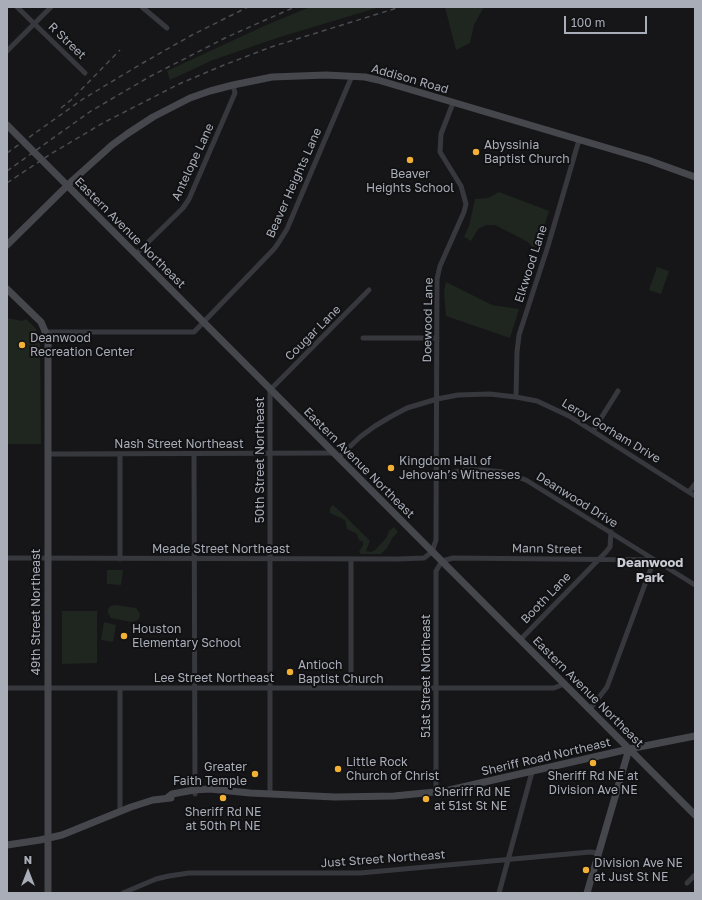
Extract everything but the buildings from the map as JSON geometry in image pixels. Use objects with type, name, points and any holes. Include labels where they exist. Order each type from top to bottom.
[{"type":"main road","name":"Addison Road","points":[[7,246],[67,186],[112,145],[153,117],[190,98],[210,91],[260,79],[289,76],[352,76],[378,80],[671,168],[695,177]]},
{"type":"main road","name":"Eastern Avenue Northeast","points":[[7,125],[695,815]]},
{"type":"main road","points":[[7,289],[38,319],[46,332]]},
{"type":"main road","name":"49th Street Northeast","points":[[46,332],[48,338],[48,893]]},
{"type":"main road","name":"Sheriff Road Northeast","points":[[7,845],[74,829],[146,802],[167,798],[172,794],[218,789],[222,791],[270,794],[358,797],[394,796],[436,791],[460,785],[468,786],[695,736]]},
{"type":"main road","points":[[586,893],[629,750]]},
{"type":"main road","name":"Sheriff Road Northeast","points":[[7,841],[48,836]]},
{"type":"street","name":"R Street","points":[[17,7],[85,73]]},
{"type":"street","points":[[7,51],[52,7]]},
{"type":"street","points":[[142,7],[167,28]]},
{"type":"street","name":"Beaver Heights Lane","points":[[46,332],[194,332],[279,242],[352,76]]},
{"type":"street","name":"Antelope Lane","points":[[136,254],[183,208],[189,199],[235,93],[233,85]]},
{"type":"street","name":"Doewood Lane","points":[[432,552],[436,540],[437,279],[440,266],[464,212],[466,204],[461,186],[440,152],[441,134],[453,103]]},
{"type":"street","name":"Elkwood Lane","points":[[516,396],[516,359],[519,335],[548,246],[579,140]]},
{"type":"street","name":"Cougar Lane","points":[[270,390],[370,290]]},
{"type":"street","points":[[363,338],[437,338]]},
{"type":"street","name":"50th Street Northeast","points":[[270,390],[270,794]]},
{"type":"street","points":[[593,431],[618,390]]},
{"type":"street","name":"Leroy Gorham Drive","points":[[336,456],[390,416],[408,408],[437,399],[473,394],[516,396],[537,401],[557,409],[695,496]]},
{"type":"street","name":"Nash Street Northeast","points":[[48,454],[270,454],[336,456]]},
{"type":"street","points":[[120,454],[120,558]]},
{"type":"street","points":[[194,454],[194,792]]},
{"type":"street","name":"Deanwood Drive","points":[[436,476],[465,470],[482,470],[512,475],[526,480],[695,585]]},
{"type":"street","points":[[689,492],[695,484]]},
{"type":"street","name":"Booth Lane","points":[[520,640],[606,552],[610,547],[611,532]]},
{"type":"street","name":"Meade Street Northeast","points":[[7,558],[424,558],[432,552]]},
{"type":"street","name":"Mann Street","points":[[442,561],[453,558],[654,560]]},
{"type":"street","points":[[350,559],[351,688]]},
{"type":"street","points":[[590,709],[607,687],[654,560]]},
{"type":"street","name":"51st Street Northeast","points":[[436,791],[436,571],[442,561]]},
{"type":"street","name":"Lee Street Northeast","points":[[7,688],[554,688],[564,684]]},
{"type":"street","points":[[120,688],[120,811]]},
{"type":"street","points":[[499,893],[532,772]]},
{"type":"street","name":"Just Street Northeast","points":[[124,893],[156,879],[189,873],[360,873],[590,852],[598,853]]},
{"type":"street","points":[[687,883],[695,874]]},
{"type":"shaded area","points":[[310,7],[380,7],[280,37],[213,60],[170,80],[167,71],[264,26]]},
{"type":"shaded area","points":[[445,7],[484,7],[474,25],[470,43],[456,50]]},
{"type":"shaded area","points":[[499,192],[549,211],[538,246],[531,246],[528,242],[495,225],[487,225],[478,229],[471,241],[464,237],[469,226],[475,199],[488,198]]},
{"type":"shaded area","points":[[657,267],[669,271],[661,294],[649,290]]},
{"type":"shaded area","points":[[446,282],[492,305],[519,309],[510,338],[446,316],[444,291]]},
{"type":"shaded area","points":[[7,318],[22,321],[26,319],[36,329],[40,339],[41,444],[7,444]]},
{"type":"shaded area","points":[[333,505],[370,541],[366,551],[371,552],[375,550],[387,537],[389,531],[394,527],[398,532],[381,554],[361,554],[359,552],[363,542],[359,540],[357,534],[347,529],[345,520],[330,513],[330,508]]},
{"type":"shaded area","points":[[107,570],[123,570],[121,585],[107,584]]},
{"type":"shaded area","points":[[115,605],[136,608],[140,614],[139,619],[131,622],[111,618],[108,613],[108,609]]},
{"type":"shaded area","points":[[62,611],[97,611],[97,663],[62,664]]},
{"type":"shaded area","points":[[104,622],[116,625],[113,642],[101,640]]},
{"type":"railway","points":[[7,153],[83,99],[192,35],[248,7]]},
{"type":"railway","points":[[7,171],[91,111],[149,77],[227,37],[295,7]]},
{"type":"railway","points":[[7,183],[49,155],[103,123],[179,84],[271,47],[400,7]]},
{"type":"railway","points":[[61,108],[71,100],[120,50]]},
{"type":"place","name":"Abyssinia Baptist Church","points":[[476,152]]},
{"type":"place","name":"Beaver Heights School","points":[[410,160]]},
{"type":"place","name":"Deanwood Recreation Center","points":[[22,345]]},
{"type":"place","name":"Kingdom Hall of Jehovah’s Witnesses","points":[[391,468]]},
{"type":"place","name":"Houston Elementary School","points":[[124,636]]},
{"type":"place","name":"Antioch Baptist Church","points":[[290,672]]},
{"type":"place","name":"Sheriff Rd NE at Division Ave NE","points":[[593,763]]},
{"type":"place","name":"Little Rock Church of Christ","points":[[338,769]]},
{"type":"place","name":"Greater Faith Temple","points":[[255,774]]},
{"type":"place","name":"Sheriff Rd NE at 50th Pl NE","points":[[223,798]]},
{"type":"place","name":"Sheriff Rd NE at 51st St NE","points":[[426,799]]},
{"type":"place","name":"Division Ave NE at Just St NE","points":[[586,870]]},
{"type":"district","name":"Deanwood Park","points":[[650,570]]}]
